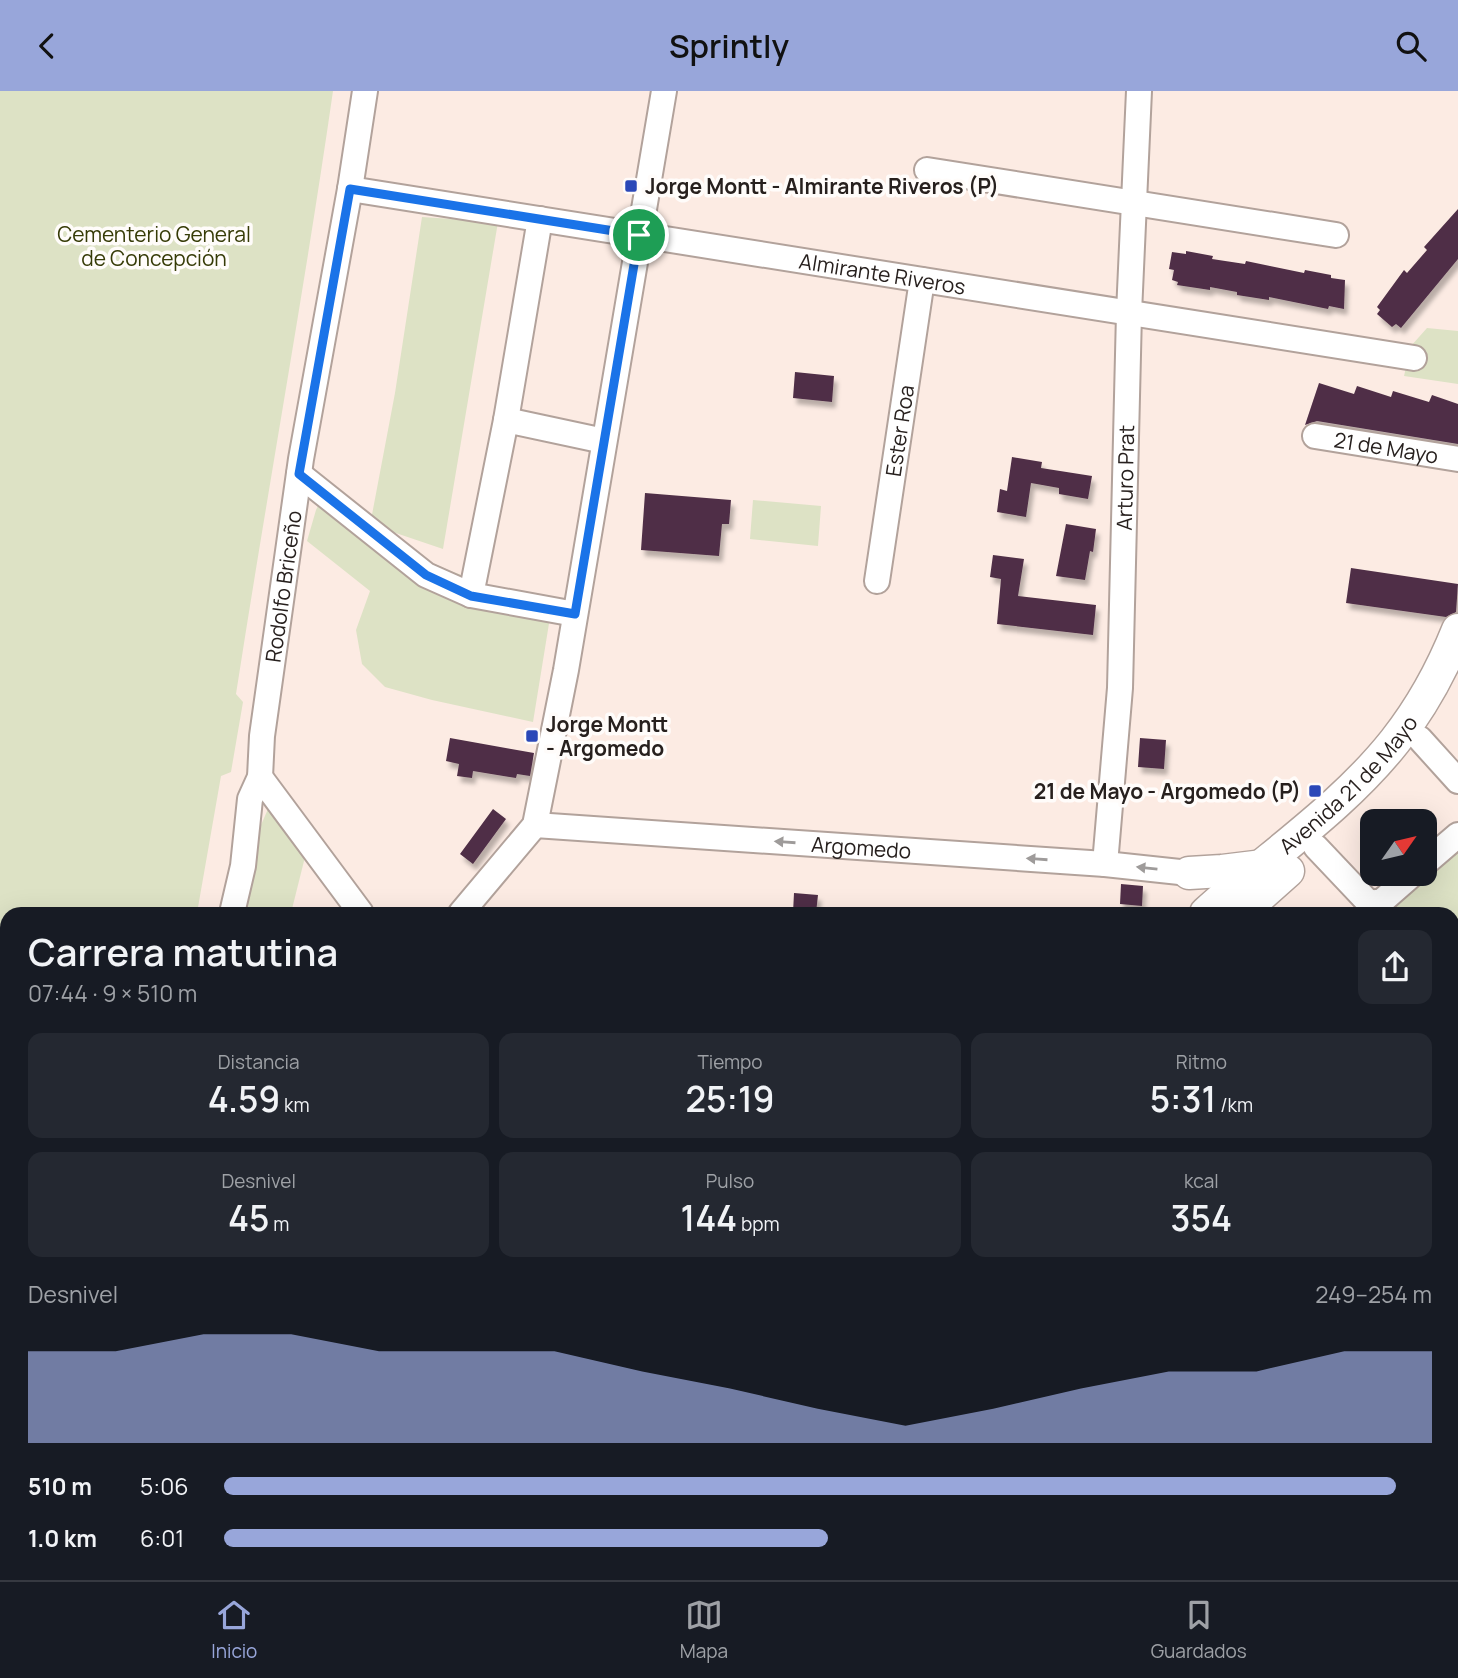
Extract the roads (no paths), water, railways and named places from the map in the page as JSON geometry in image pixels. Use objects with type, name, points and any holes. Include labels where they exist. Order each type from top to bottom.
[{"type":"main road","name":"Avenida 21 de Mayo","points":[[1224,907],[1263,866],[1331,807],[1394,742],[1434,681],[1458,630]]},
{"type":"main road","name":"Avenida 21 de Mayo","points":[[1226,907],[1316,847],[1370,797],[1420,739],[1458,676]]},
{"type":"main road","points":[[1189,873],[1263,866]]},
{"type":"main road","points":[[1189,873],[1206,889],[1216,907]]},
{"type":"street","name":"Rodolfo Briceño","points":[[233,907],[243,866],[250,799],[260,777],[262,736],[299,474],[365,91]]},
{"type":"street","points":[[466,907],[536,825],[575,614],[664,91]]},
{"type":"street","name":"Arturo Prat","points":[[1105,864],[1120,688],[1129,313],[1139,91]]},
{"type":"street","points":[[927,170],[1336,235]]},
{"type":"street","name":"Almirante Riveros","points":[[350,189],[1414,358]]},
{"type":"street","points":[[471,596],[506,421],[540,219]]},
{"type":"street","name":"Ester Roa","points":[[877,581],[922,280]]},
{"type":"street","points":[[506,421],[604,442]]},
{"type":"street","name":"21 de Mayo","points":[[1315,436],[1458,459]]},
{"type":"street","points":[[299,474],[426,575],[471,596],[575,614]]},
{"type":"street","points":[[1420,739],[1458,781]]},
{"type":"street","points":[[260,777],[357,907]]},
{"type":"street","name":"Argomedo","points":[[536,825],[1105,864],[1189,873]]},
{"type":"street","points":[[1437,854],[1458,835]]},
{"type":"street","points":[[1316,847],[1369,903],[1382,901],[1400,886]]},
{"type":"place","name":"Jorge Montt - Almirante Riveros (P)","points":[[631,186]]},
{"type":"place","name":"Jorge Montt - Argomedo","points":[[532,736]]},
{"type":"place","name":"21 de Mayo - Argomedo (P)","points":[[1315,791]]},
{"type":"park label","name":"Cementerio General de Concepción","points":[[154,246]]}]
